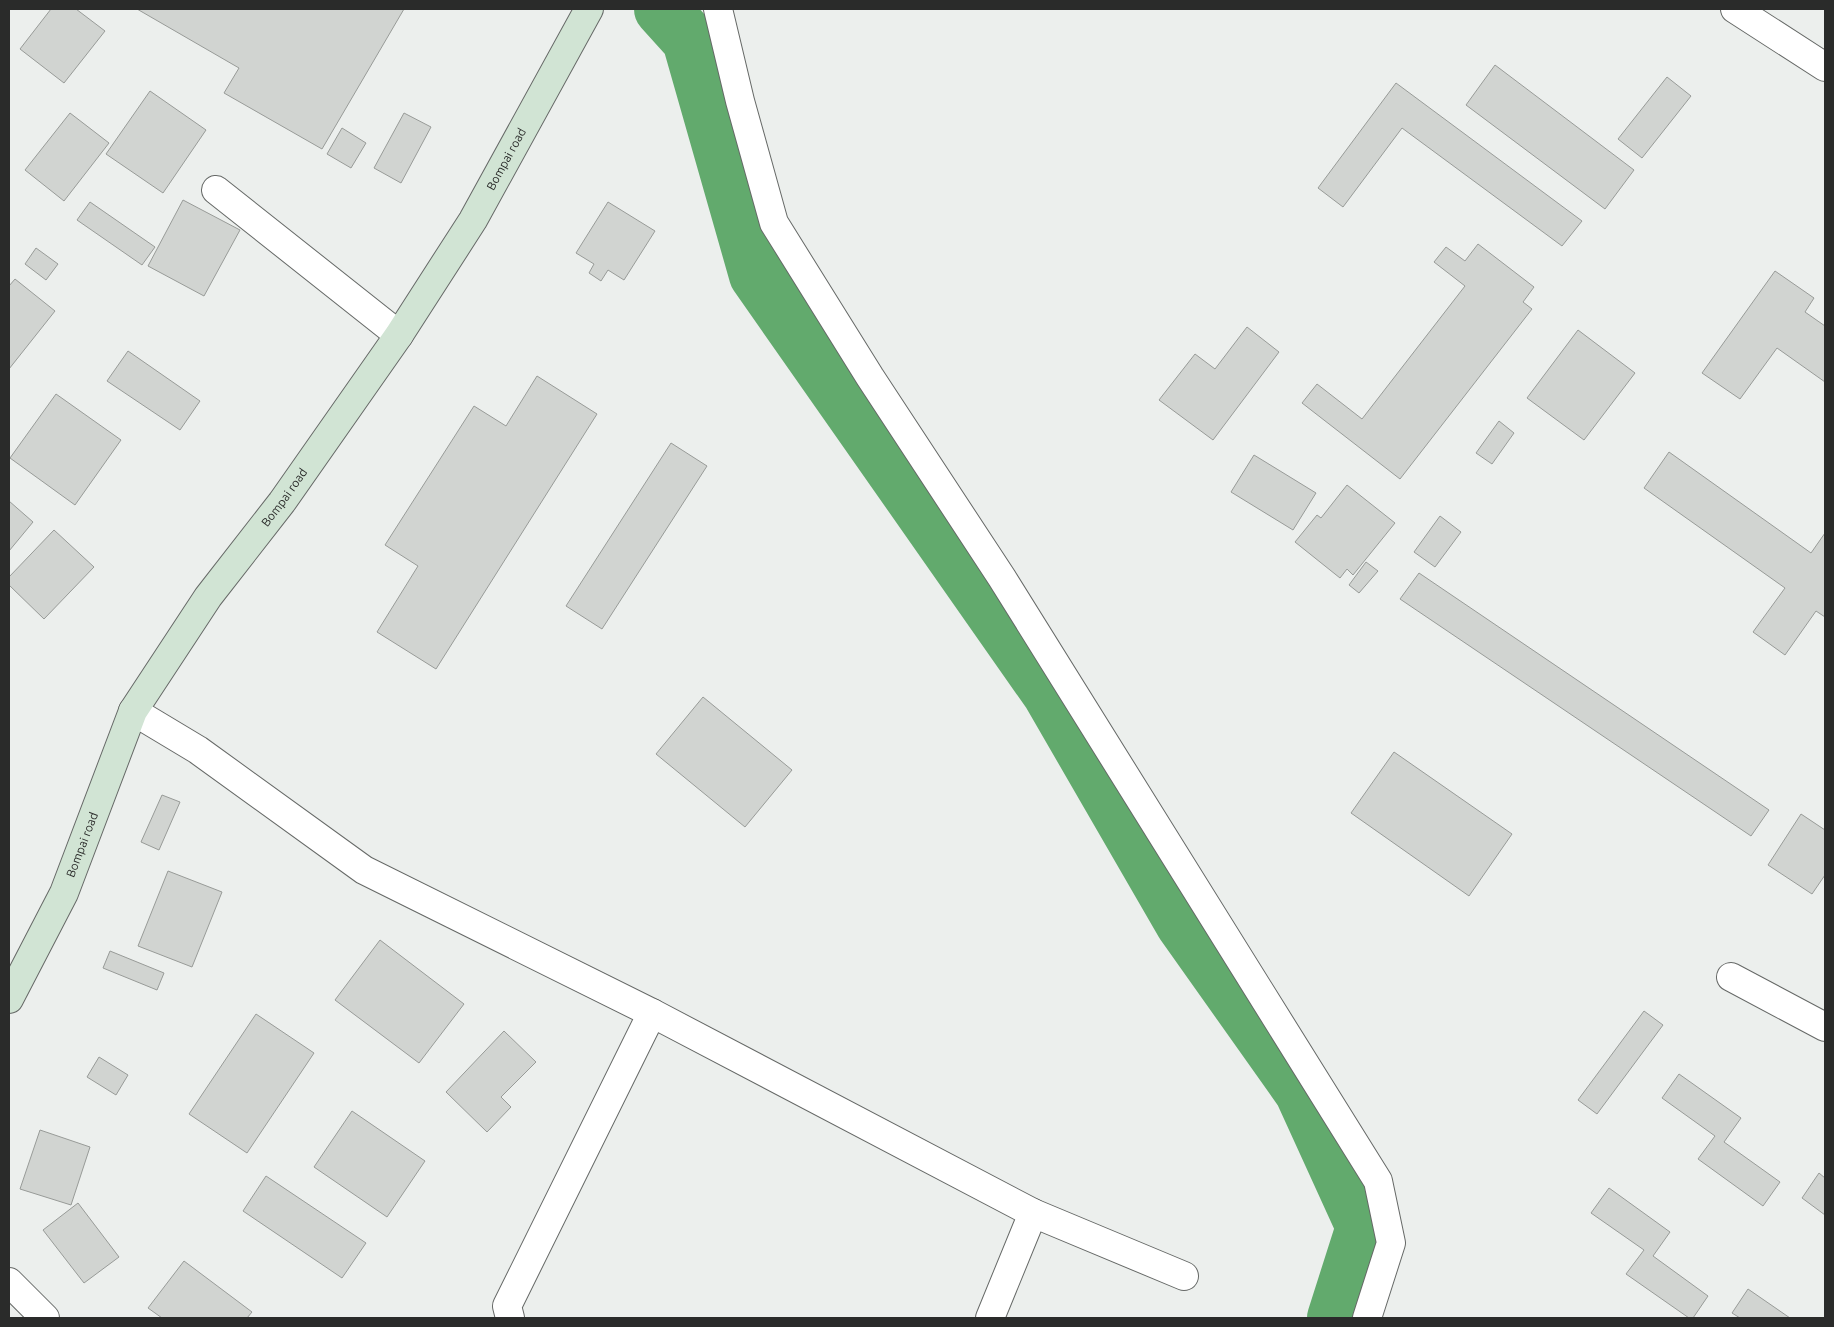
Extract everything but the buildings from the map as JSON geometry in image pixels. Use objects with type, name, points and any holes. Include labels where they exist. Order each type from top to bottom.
[{"type":"street","name":"Bompai road","points":[[9,999],[64,893],[134,711],[208,597],[282,502],[399,335],[474,220],[589,9]]},
{"type":"street","points":[[718,9],[740,101],[774,223],[870,377],[1002,578],[1378,1181],[1391,1243],[1367,1318]]},
{"type":"street","points":[[1734,9],[1825,67]]},
{"type":"street","points":[[216,190],[399,335]]},
{"type":"street","points":[[134,711],[198,750],[364,870],[652,1013],[1033,1213],[1184,1276]]},
{"type":"street","points":[[1730,978],[1825,1027]]},
{"type":"street","points":[[510,1318],[507,1306],[652,1013]]},
{"type":"street","points":[[990,1318],[1033,1213]]},
{"type":"street","points":[[9,1282],[45,1318]]},
{"type":"waterway","points":[[662,9],[690,40],[757,275],[1050,693],[1183,923],[1302,1091],[1364,1227],[1335,1318]]}]
